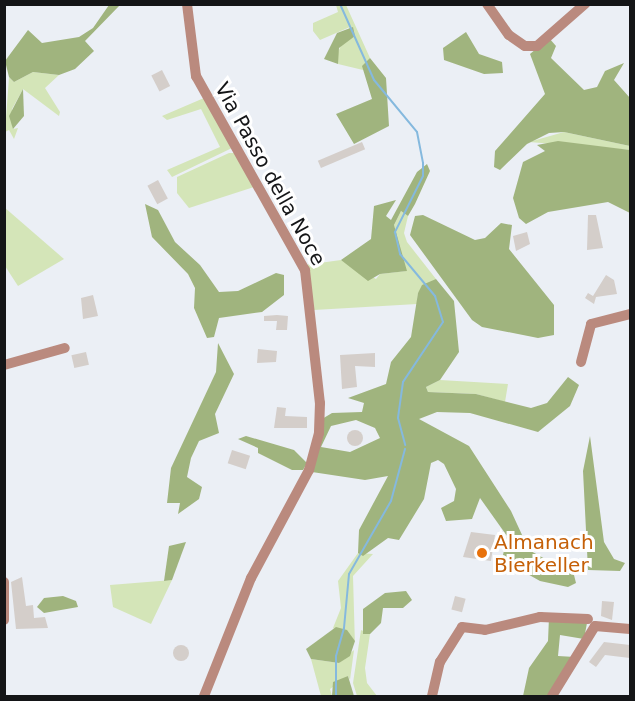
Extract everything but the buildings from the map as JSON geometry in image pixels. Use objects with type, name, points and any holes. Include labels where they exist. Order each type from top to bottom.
[{"type":"street","name":"Via Passo della Noce","points":[[187,4],[196,76],[305,270],[320,403],[319,434],[309,470],[251,578],[204,696]]},
{"type":"street","points":[[487,4],[509,35],[525,46],[537,46],[585,4]]},
{"type":"street","points":[[581,362],[591,324],[630,314]]},
{"type":"street","points":[[4,365],[65,348]]},
{"type":"street","points":[[4,582],[4,620]]},
{"type":"street","points":[[432,696],[440,662],[462,627],[485,630],[540,617],[630,629]]},
{"type":"street","points":[[552,696],[591,622]]},
{"type":"green space","points":[[109,5],[120,5],[85,41],[94,51],[75,69],[59,75],[33,72],[14,82],[9,77],[5,61],[28,30],[42,43],[79,37],[93,28]]},
{"type":"green space","points":[[336,5],[346,5],[370,58],[363,70],[338,64],[337,54],[350,27],[320,40],[313,31],[313,23],[338,12]]},
{"type":"green space","points":[[353,27],[355,36],[339,48],[338,64],[324,59],[337,33]]},
{"type":"green space","points":[[466,32],[479,54],[502,62],[503,73],[484,74],[444,60],[443,48]]},
{"type":"green space","points":[[549,38],[556,46],[551,58],[584,90],[597,87],[605,71],[624,63],[614,80],[630,98],[630,146],[564,132],[549,133],[527,144],[500,170],[494,167],[495,151],[545,94],[530,54]]},
{"type":"green space","points":[[370,58],[386,78],[389,126],[354,144],[336,114],[372,99],[362,66]]},
{"type":"green space","points":[[33,72],[59,75],[45,88],[60,112],[59,116],[23,89],[12,109],[13,129],[18,128],[14,139],[9,130],[5,132],[9,77],[14,82]]},
{"type":"green space","points":[[23,89],[24,116],[13,129],[9,116]]},
{"type":"green space","points":[[204,98],[232,148],[172,177],[167,170],[220,147],[201,109],[167,120],[162,116]]},
{"type":"green space","points":[[564,132],[630,146],[630,150],[529,142]]},
{"type":"green space","points":[[558,141],[630,150],[630,213],[608,202],[548,212],[526,224],[519,218],[513,198],[523,162],[545,151],[537,145]]},
{"type":"green space","points":[[229,153],[236,153],[254,187],[189,208],[177,193],[177,177]]},
{"type":"green space","points":[[427,164],[430,171],[415,204],[408,216],[401,211],[394,225],[407,271],[380,274],[368,281],[341,260],[371,239],[374,206],[396,200],[386,216],[391,220],[417,172]]},
{"type":"green space","points":[[145,204],[158,210],[175,242],[200,265],[219,292],[238,291],[276,273],[284,275],[284,295],[262,312],[219,318],[214,337],[207,338],[194,308],[195,288],[188,274],[152,237]]},
{"type":"green space","points":[[4,207],[64,259],[18,286],[5,266]]},
{"type":"green space","points":[[401,211],[408,216],[404,233],[407,242],[436,279],[418,293],[417,304],[314,310],[305,265],[341,260],[376,279],[380,274],[406,271],[396,241],[394,225]]},
{"type":"green space","points":[[423,215],[475,240],[485,238],[501,223],[512,225],[509,249],[554,305],[554,335],[538,338],[482,327],[472,320],[410,235],[415,216]]},
{"type":"green space","points":[[436,279],[454,301],[459,352],[440,380],[426,387],[428,392],[476,394],[531,408],[547,403],[568,377],[579,385],[570,406],[538,432],[470,413],[437,412],[419,419],[469,446],[511,511],[529,550],[574,575],[576,583],[568,587],[540,581],[508,563],[503,555],[507,536],[480,498],[472,519],[446,521],[441,508],[454,501],[456,489],[444,464],[438,460],[431,463],[424,499],[399,540],[388,538],[363,556],[358,553],[359,530],[388,476],[365,480],[312,472],[322,419],[332,413],[362,412],[364,403],[348,398],[386,384],[391,362],[411,337],[418,293],[422,285]],"holes":[[[356,420],[375,428],[380,438],[350,452],[321,447],[331,426]]]},
{"type":"green space","points":[[218,343],[234,374],[215,414],[219,433],[199,441],[191,458],[187,477],[202,487],[199,499],[178,514],[180,503],[167,503],[171,468],[216,372]]},
{"type":"green space","points":[[440,380],[508,384],[505,402],[476,394],[428,392],[426,387]]},
{"type":"green space","points":[[246,436],[294,450],[307,463],[303,470],[292,470],[258,453],[258,448],[238,439]]},
{"type":"green space","points":[[590,436],[604,542],[614,559],[625,563],[620,571],[588,570],[583,471]]},
{"type":"green space","points":[[186,542],[172,580],[164,581],[169,546]]},
{"type":"green space","points":[[358,553],[373,554],[353,576],[355,641],[333,628],[341,608],[338,581]]},
{"type":"green space","points":[[172,580],[151,624],[113,607],[110,585]]},
{"type":"green space","points":[[406,591],[412,600],[403,608],[383,608],[381,623],[370,634],[363,634],[363,609],[385,593]]},
{"type":"green space","points":[[63,596],[76,601],[78,607],[44,613],[37,607],[44,598]]},
{"type":"green space","points":[[549,617],[587,623],[584,639],[560,635],[558,656],[575,657],[550,696],[523,696],[529,668],[548,641]]},
{"type":"green space","points":[[336,627],[347,630],[355,641],[350,656],[339,663],[311,659],[306,649]]},
{"type":"green space","points":[[361,630],[370,634],[365,668],[367,683],[377,696],[357,696],[353,683]]},
{"type":"green space","points":[[354,650],[350,680],[348,676],[330,689],[332,696],[321,696],[311,659],[339,663]]},
{"type":"green space","points":[[348,676],[354,696],[332,696],[333,682]]},
{"type":"waterway","points":[[340,4],[374,80],[417,132],[423,163],[423,176],[395,232],[400,254],[435,296],[443,322],[403,382],[398,418],[405,445]]},
{"type":"waterway","points":[[336,696],[336,656],[344,628],[349,574],[391,501],[405,449]]},
{"type":"place","name":"Almanach Bierkeller","points":[[482,553]]}]
